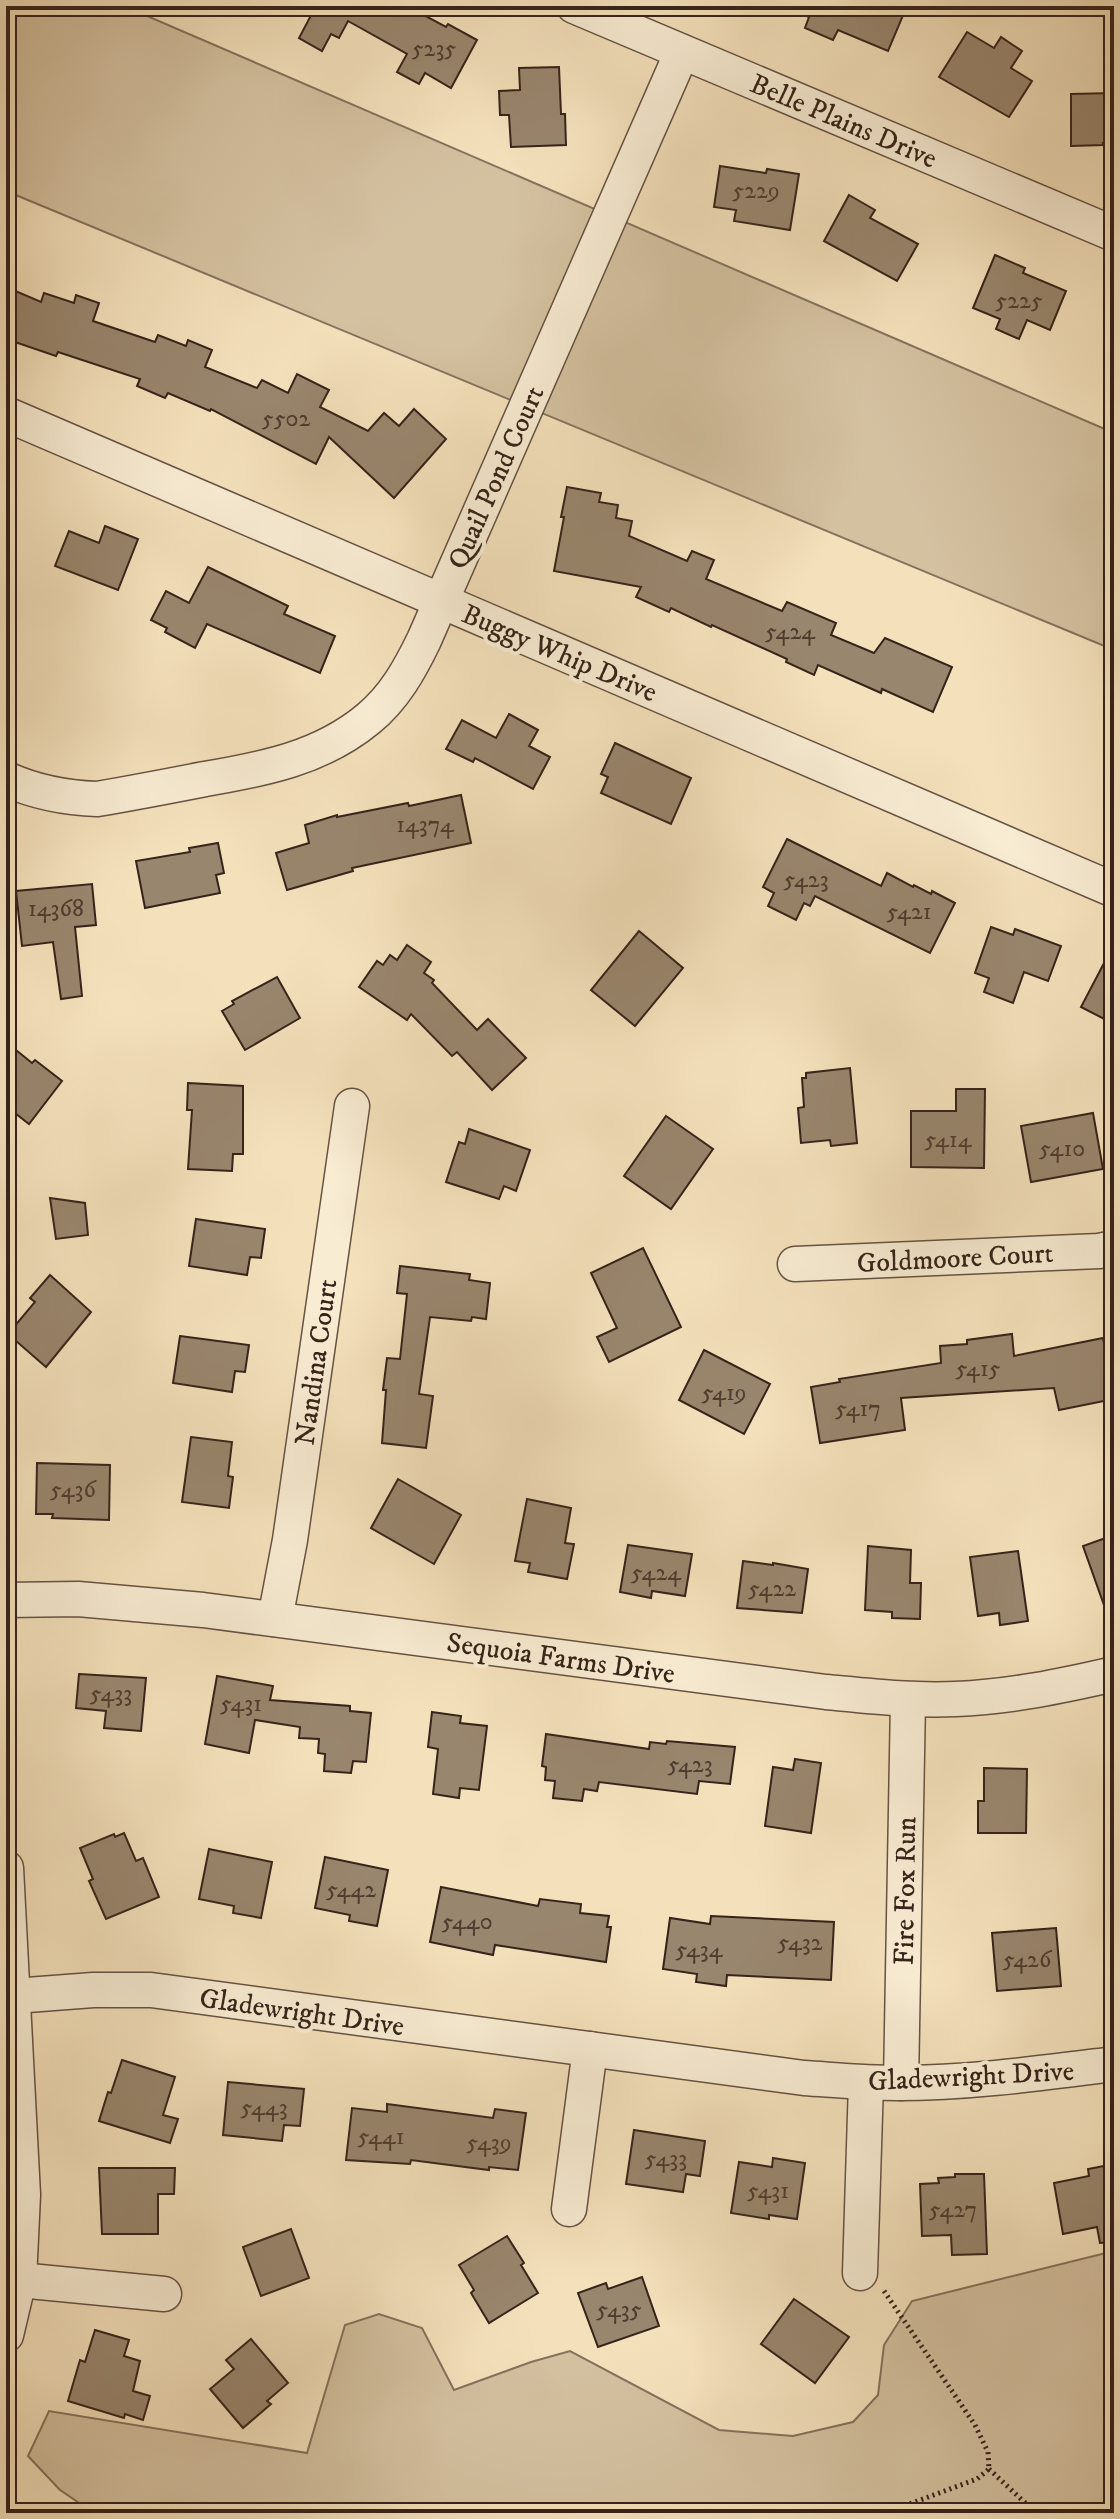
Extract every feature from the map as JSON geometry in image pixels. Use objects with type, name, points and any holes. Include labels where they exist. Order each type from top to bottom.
[{"type":"street","name":"Belle Plains Drive","points":[[574,6],[1114,234]]},
{"type":"street","name":"Quail Pond Court","points":[[6,779],[29,789],[73,798],[97,799],[262,769],[304,757],[344,737],[371,717],[404,679],[441,601],[682,52]]},
{"type":"street","name":"Buggy Whip Drive","points":[[6,414],[1114,890]]},
{"type":"street","name":"Nandina Court","points":[[275,1619],[290,1540],[352,1106]]},
{"type":"street","name":"Goldmoore Court","points":[[795,1264],[1114,1248]]},
{"type":"street","name":"Sequoia Farms Drive","points":[[6,1600],[78,1599],[275,1619],[810,1690],[908,1700],[957,1699],[1029,1691],[1114,1674]]},
{"type":"street","name":"Fire Fox Run","points":[[901,2083],[908,1700]]},
{"type":"street","points":[[6,1868],[23,2195],[19,2280],[6,2335]]},
{"type":"street","name":"Gladewright Drive","points":[[14,1996],[93,1990],[151,1990],[804,2078],[866,2083],[1006,2078],[1114,2064]]},
{"type":"street","points":[[569,2209],[590,2049]]},
{"type":"street","points":[[860,2273],[866,2083]]},
{"type":"street","points":[[19,2280],[164,2294]]},
{"type":"path","points":[[956,2397],[988,2452],[989,2469],[1036,2513]]},
{"type":"path","points":[[885,2513],[977,2479],[989,2469]]},
{"type":"shaded area","points":[[6,6],[124,6],[1114,433],[1114,650],[6,191]]},
{"type":"shaded area","points":[[1114,2251],[1114,2513],[94,2513],[60,2490],[28,2456],[49,2411],[307,2453],[345,2325],[379,2314],[422,2328],[454,2390],[570,2351],[719,2430],[793,2436],[853,2422],[878,2395],[884,2345],[912,2301]]},
{"type":"building","points":[[316,6],[407,6],[477,40],[451,88],[425,73],[419,84],[397,72],[407,54],[348,21],[339,38],[331,34],[322,51],[299,38]]},
{"type":"building","points":[[783,6],[888,6],[904,13],[888,51],[838,30],[833,40],[805,28],[809,17]]},
{"type":"building","points":[[967,32],[994,48],[1001,37],[1022,51],[1011,68],[1032,81],[1009,117],[939,77]]},
{"type":"building","points":[[559,67],[566,145],[511,147],[509,115],[500,115],[499,91],[520,90],[519,68]]},
{"type":"building","points":[[1114,93],[1114,143],[1071,146],[1071,94]]},
{"type":"building","points":[[720,166],[799,174],[790,230],[734,221],[736,210],[714,207]]},
{"type":"building","points":[[849,195],[875,210],[870,218],[918,244],[897,281],[824,241]]},
{"type":"building","points":[[995,255],[1025,268],[1023,273],[1066,291],[1050,330],[1027,320],[1019,339],[996,329],[1000,319],[973,308]]},
{"type":"building","points":[[6,287],[41,302],[44,293],[74,303],[76,295],[99,303],[93,321],[155,342],[158,335],[186,346],[188,340],[212,350],[205,367],[257,388],[262,380],[288,393],[297,374],[329,390],[320,407],[368,431],[384,413],[399,426],[414,409],[446,439],[394,498],[329,437],[316,464],[211,409],[168,393],[165,398],[137,386],[140,379],[58,352],[56,356],[6,339]]},
{"type":"building","points":[[567,487],[601,493],[599,502],[618,505],[616,518],[632,521],[629,536],[687,561],[692,551],[714,560],[706,579],[782,611],[787,602],[836,623],[831,635],[874,653],[885,638],[952,667],[933,712],[818,665],[814,675],[786,662],[787,659],[712,625],[671,608],[669,612],[636,597],[641,587],[554,571]]},
{"type":"building","points":[[105,526],[138,539],[118,590],[55,566],[69,531],[99,543]]},
{"type":"building","points":[[208,567],[288,606],[284,614],[335,636],[320,673],[207,624],[195,648],[165,632],[167,628],[151,620],[166,591],[189,603]]},
{"type":"building","points":[[509,714],[538,730],[529,746],[550,757],[533,789],[475,758],[473,762],[446,749],[462,720],[496,738]]},
{"type":"building","points":[[615,743],[691,778],[671,824],[601,793],[608,777],[601,774]]},
{"type":"building","points":[[461,795],[471,843],[352,868],[353,871],[287,890],[276,853],[309,843],[305,825],[337,815],[408,803],[409,806]]},
{"type":"building","points":[[787,839],[881,886],[887,873],[955,903],[930,953],[815,896],[810,906],[804,903],[796,920],[768,906],[774,893],[763,887]]},
{"type":"building","points":[[218,843],[224,873],[216,875],[220,893],[145,908],[136,861],[190,852],[189,848]]},
{"type":"building","points":[[92,884],[96,925],[75,927],[82,996],[61,999],[53,942],[22,946],[16,891]]},
{"type":"building","points":[[991,927],[1013,935],[1015,929],[1061,946],[1048,981],[1024,972],[1013,1003],[984,992],[989,978],[975,973]]},
{"type":"building","points":[[639,931],[683,968],[635,1026],[591,990]]},
{"type":"building","points":[[1114,944],[1114,1024],[1081,1007]]},
{"type":"building","points":[[407,945],[431,962],[424,973],[434,980],[432,983],[477,1030],[488,1019],[526,1058],[492,1090],[457,1052],[452,1056],[411,1014],[407,1020],[359,987],[377,961],[383,965],[390,955],[397,960]]},
{"type":"building","points":[[277,977],[300,1018],[245,1050],[222,1011],[234,1004],[232,1001]]},
{"type":"building","points":[[6,1042],[62,1081],[29,1124],[6,1106]]},
{"type":"building","points":[[850,1068],[857,1143],[831,1146],[830,1140],[801,1143],[798,1108],[804,1107],[802,1078],[806,1078],[806,1073]]},
{"type":"building","points":[[188,1083],[243,1086],[243,1154],[233,1154],[232,1171],[188,1169],[192,1110],[187,1110]]},
{"type":"building","points":[[956,1089],[985,1089],[984,1168],[911,1167],[911,1111],[956,1111]]},
{"type":"building","points":[[1093,1113],[1103,1169],[1031,1182],[1021,1126]]},
{"type":"building","points":[[666,1116],[713,1149],[671,1209],[624,1176]]},
{"type":"building","points":[[469,1129],[530,1150],[516,1191],[504,1186],[499,1199],[446,1182],[459,1142],[465,1144]]},
{"type":"building","points":[[50,1198],[85,1203],[88,1235],[56,1239]]},
{"type":"building","points":[[196,1219],[265,1229],[261,1258],[250,1257],[247,1275],[189,1266]]},
{"type":"building","points":[[643,1248],[681,1327],[609,1362],[597,1337],[617,1328],[591,1273]]},
{"type":"building","points":[[400,1266],[470,1274],[469,1280],[490,1283],[486,1319],[472,1317],[471,1321],[430,1317],[419,1394],[433,1396],[426,1448],[382,1443],[387,1358],[400,1359],[407,1294],[397,1293]]},
{"type":"building","points":[[50,1275],[91,1312],[46,1367],[8,1334],[35,1302],[30,1298]]},
{"type":"building","points":[[1012,1334],[1014,1356],[1103,1338],[1104,1343],[1114,1341],[1114,1399],[1059,1410],[1054,1388],[901,1398],[905,1430],[820,1443],[811,1387],[840,1382],[839,1379],[941,1363],[940,1346],[967,1344],[967,1340]]},
{"type":"building","points":[[180,1336],[249,1345],[245,1372],[235,1371],[232,1392],[173,1383]]},
{"type":"building","points":[[704,1350],[770,1384],[744,1434],[679,1400]]},
{"type":"building","points":[[191,1437],[232,1442],[228,1476],[233,1477],[229,1508],[182,1502]]},
{"type":"building","points":[[37,1463],[110,1465],[109,1520],[52,1518],[53,1514],[36,1514]]},
{"type":"building","points":[[398,1479],[461,1515],[434,1564],[371,1528]]},
{"type":"building","points":[[527,1499],[571,1508],[565,1543],[574,1544],[567,1579],[528,1572],[530,1563],[515,1561]]},
{"type":"building","points":[[1114,1535],[1114,1622],[1110,1622],[1083,1546]]},
{"type":"building","points":[[628,1545],[692,1554],[685,1596],[652,1591],[651,1598],[620,1592]]},
{"type":"building","points":[[868,1546],[911,1550],[910,1583],[921,1583],[920,1619],[892,1618],[892,1612],[865,1610]]},
{"type":"building","points":[[1018,1551],[1028,1621],[1000,1625],[999,1613],[978,1616],[970,1557]]},
{"type":"building","points":[[743,1561],[808,1569],[802,1613],[737,1608]]},
{"type":"building","points":[[79,1674],[146,1678],[141,1731],[104,1728],[106,1711],[76,1708]]},
{"type":"building","points":[[217,1676],[273,1686],[270,1700],[350,1706],[350,1711],[371,1713],[366,1762],[353,1761],[351,1773],[324,1771],[325,1754],[318,1753],[319,1739],[299,1738],[300,1727],[255,1720],[249,1753],[205,1744]]},
{"type":"building","points":[[432,1712],[461,1716],[460,1723],[487,1726],[479,1790],[460,1788],[459,1798],[433,1794],[438,1749],[428,1747]]},
{"type":"building","points":[[546,1734],[649,1749],[650,1742],[666,1744],[667,1741],[735,1747],[730,1784],[699,1781],[697,1794],[599,1782],[597,1791],[584,1789],[582,1801],[553,1798],[555,1781],[545,1780],[546,1767],[542,1766]]},
{"type":"building","points":[[795,1759],[821,1763],[811,1833],[765,1826],[773,1767],[793,1770]]},
{"type":"building","points":[[984,1768],[1027,1769],[1026,1833],[978,1833],[978,1801],[984,1801]]},
{"type":"building","points":[[124,1833],[136,1861],[143,1858],[159,1897],[106,1919],[89,1881],[93,1879],[80,1848]]},
{"type":"building","points":[[209,1849],[272,1862],[261,1918],[233,1913],[234,1906],[199,1899]]},
{"type":"building","points":[[325,1857],[388,1870],[377,1926],[349,1921],[350,1915],[315,1908]]},
{"type":"building","points":[[441,1887],[538,1906],[540,1899],[581,1904],[580,1913],[609,1916],[607,1927],[611,1927],[606,1962],[495,1945],[493,1955],[430,1942]]},
{"type":"building","points":[[711,1916],[834,1922],[831,1980],[727,1975],[726,1986],[696,1982],[697,1974],[663,1969],[670,1918],[710,1924]]},
{"type":"building","points":[[1056,1928],[1061,1986],[997,1991],[992,1933]]},
{"type":"building","points":[[122,2060],[175,2077],[163,2115],[178,2119],[170,2143],[99,2121]]},
{"type":"building","points":[[228,2082],[304,2089],[300,2126],[284,2125],[282,2141],[223,2135]]},
{"type":"building","points":[[387,2104],[493,2118],[495,2109],[526,2113],[518,2170],[489,2167],[489,2170],[411,2160],[410,2164],[346,2160],[352,2108],[387,2112]]},
{"type":"building","points":[[634,2130],[705,2141],[700,2176],[686,2174],[683,2192],[626,2184]]},
{"type":"building","points":[[773,2158],[805,2163],[797,2219],[769,2215],[769,2219],[731,2213],[739,2162],[772,2167]]},
{"type":"building","points":[[1114,2164],[1114,2242],[1100,2243],[1097,2227],[1063,2234],[1054,2183],[1089,2176],[1088,2169]]},
{"type":"building","points":[[99,2168],[175,2168],[174,2194],[158,2194],[158,2234],[102,2234]]},
{"type":"building","points":[[955,2174],[984,2174],[987,2254],[952,2255],[951,2235],[922,2236],[920,2184],[939,2183],[938,2178],[955,2177]]},
{"type":"building","points":[[291,2229],[309,2278],[261,2296],[243,2247]]},
{"type":"building","points":[[507,2236],[538,2293],[489,2323],[459,2265]]},
{"type":"building","points":[[642,2277],[659,2326],[598,2347],[578,2293],[606,2283],[608,2289]]},
{"type":"building","points":[[794,2299],[849,2337],[815,2383],[761,2344]]},
{"type":"building","points":[[95,2330],[129,2340],[124,2356],[140,2361],[133,2391],[150,2396],[143,2420],[125,2414],[124,2418],[68,2401],[80,2360],[85,2362]]},
{"type":"building","points":[[251,2339],[288,2383],[267,2401],[271,2404],[243,2428],[210,2389],[234,2369],[226,2360]]}]
